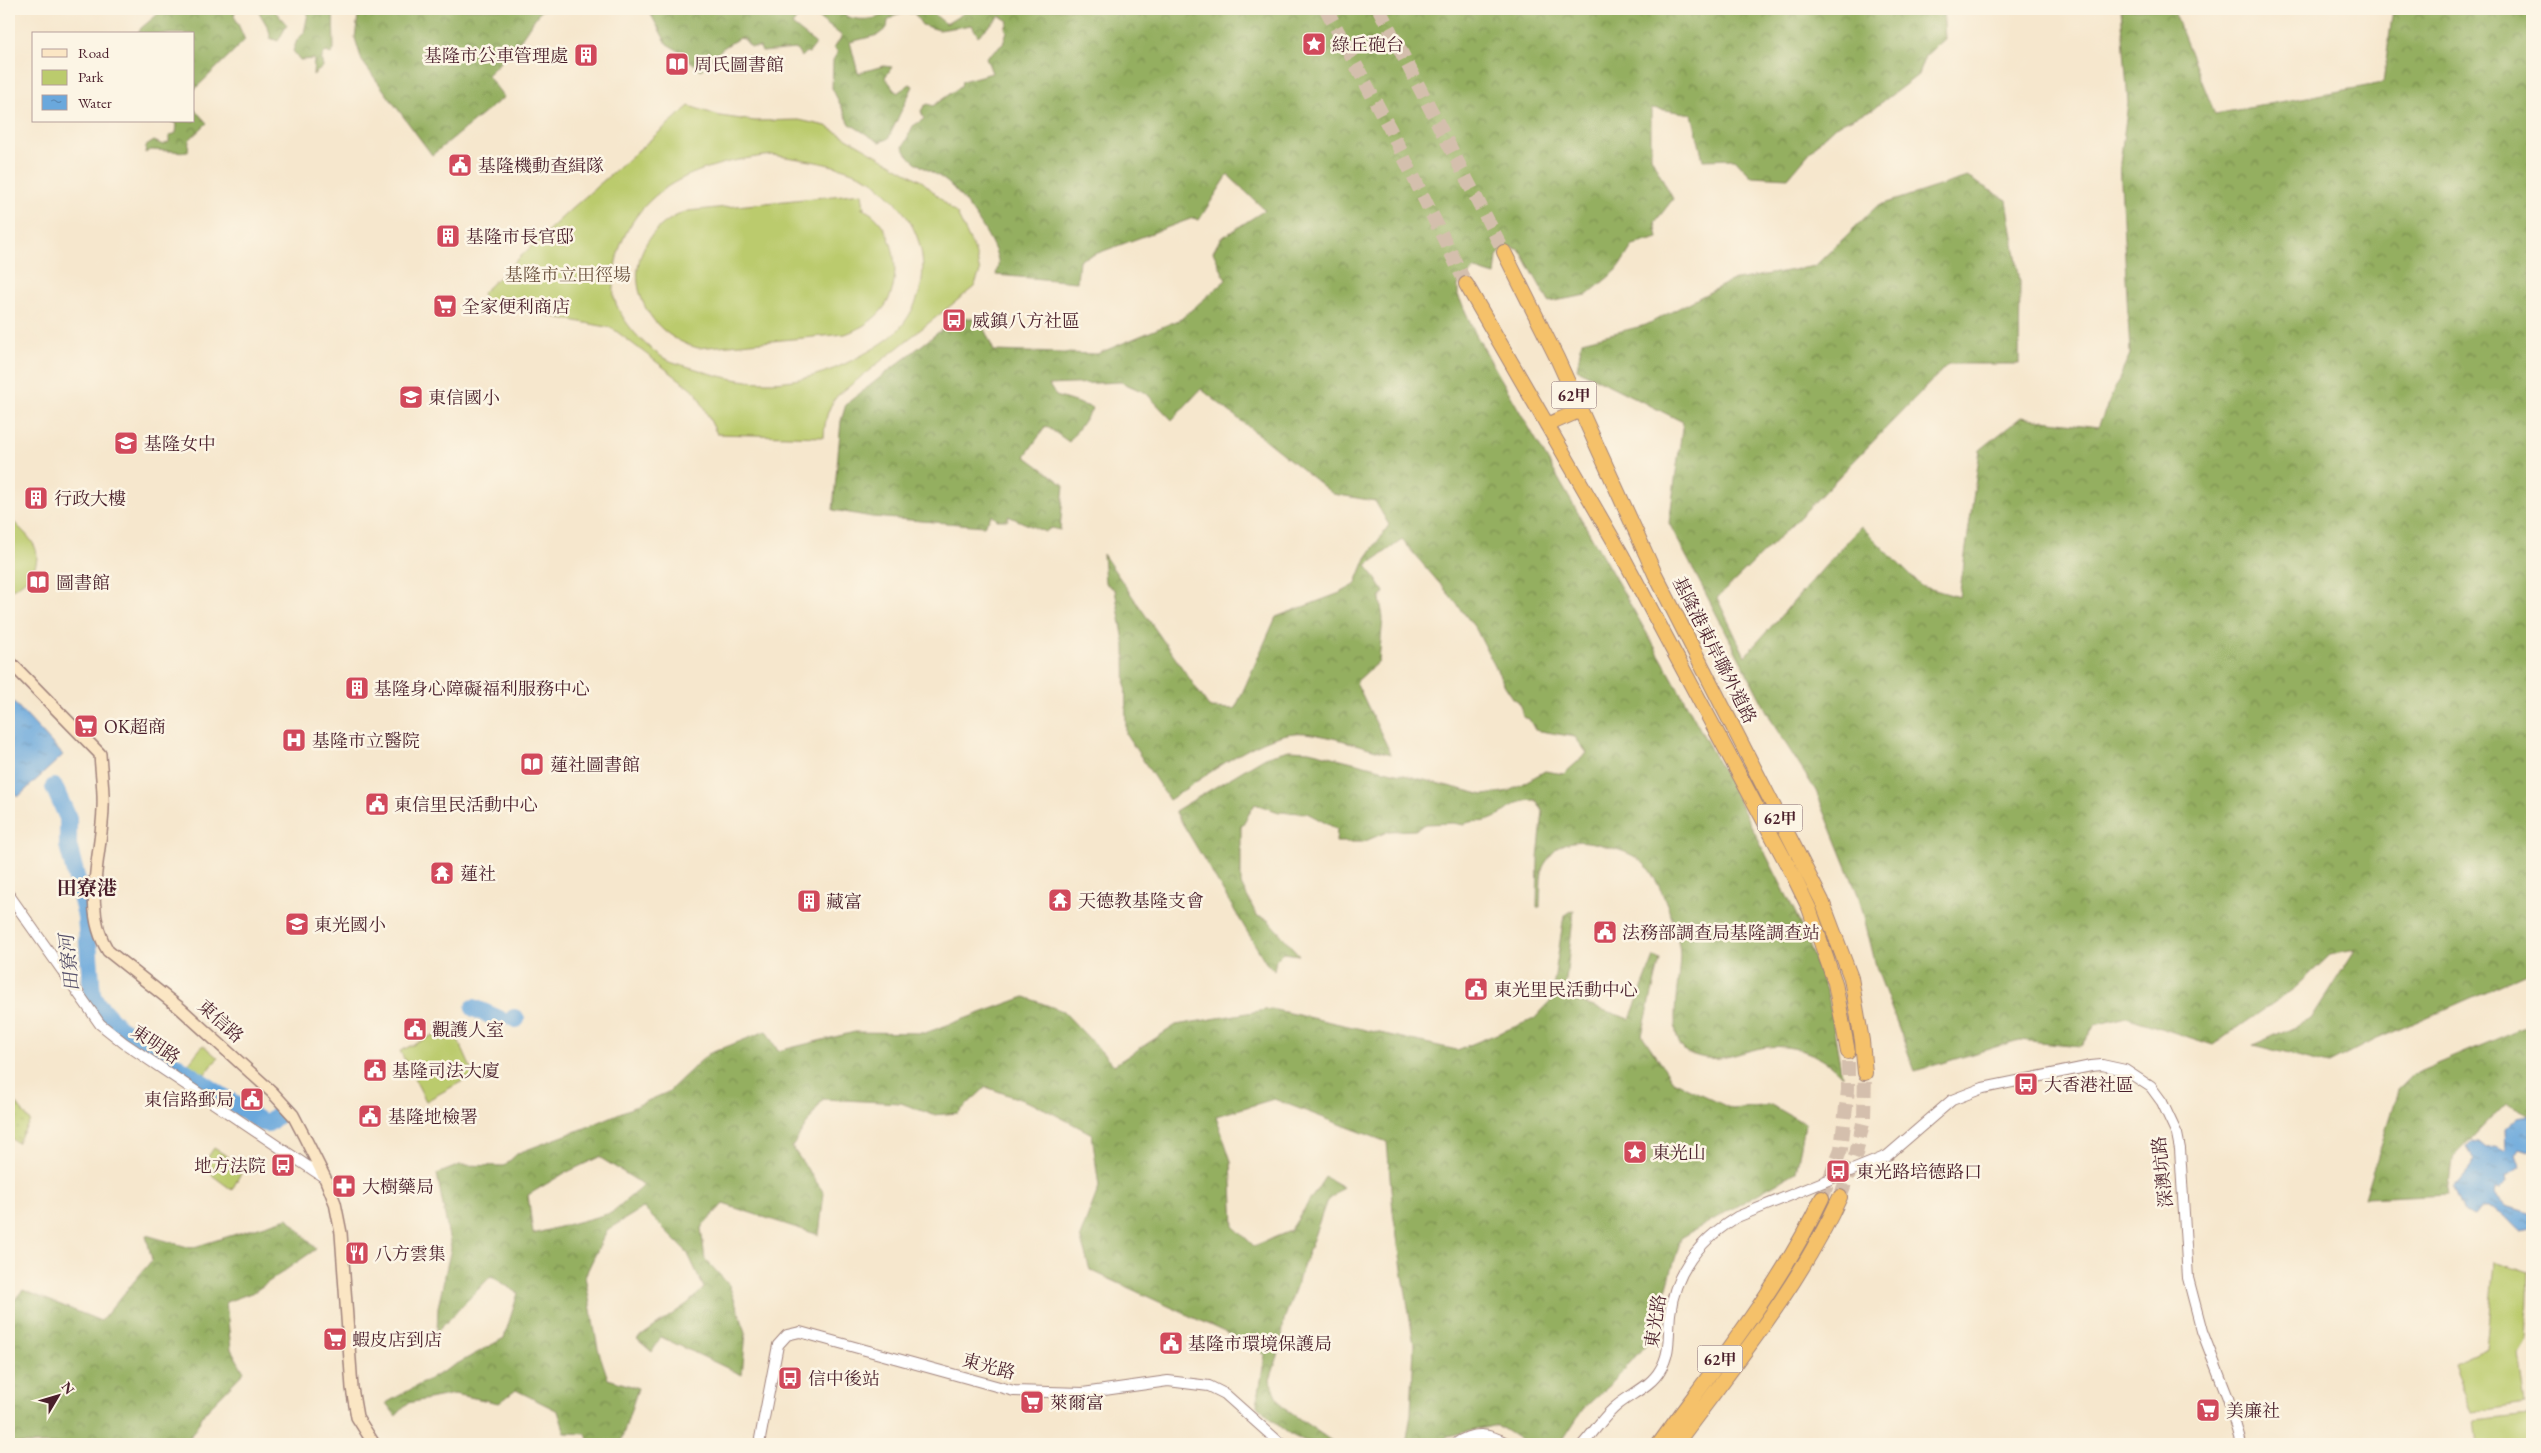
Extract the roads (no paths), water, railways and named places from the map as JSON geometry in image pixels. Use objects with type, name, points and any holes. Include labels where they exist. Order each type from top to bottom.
[{"type":"highway","name":"基隆港東岸聯外道路","points":[[1504,252],[1558,358],[1640,541],[1822,901],[1851,978],[1865,1072]]},
{"type":"highway","name":"基隆港東岸聯外道路","points":[[1466,284],[1622,555],[1809,908],[1835,983],[1848,1052]]},
{"type":"highway","points":[[1547,426],[1581,410]]},
{"type":"highway","name":"62甲","points":[[1676,1444],[1794,1280],[1824,1231],[1840,1197]]},
{"type":"highway","name":"62甲","points":[[1659,1444],[1781,1272],[1808,1228],[1822,1198]]},
{"type":"main road","name":"東信路","points":[[9,661],[100,754],[104,808],[94,910],[98,932],[105,947],[181,1009],[272,1092],[293,1116],[325,1178],[334,1203],[341,1232],[353,1398],[357,1417],[374,1444]]},
{"type":"street","name":"東明路","points":[[9,895],[100,1024],[124,1043],[325,1178]]},
{"type":"street","name":"深澳坑路","points":[[1870,1162],[1887,1156],[1952,1100],[1983,1088],[2102,1065],[2125,1070],[2144,1083],[2162,1102],[2176,1134],[2180,1149],[2188,1278],[2202,1331],[2228,1398],[2241,1444]]},
{"type":"street","name":"東光路","points":[[1583,1444],[1613,1409],[1650,1382],[1660,1372],[1669,1346],[1670,1314],[1679,1280],[1691,1259],[1705,1241],[1737,1217],[1870,1162]]},
{"type":"street","name":"東光路","points":[[760,1444],[778,1344],[786,1335],[800,1332],[1014,1391],[1084,1393],[1168,1381],[1209,1386],[1225,1394],[1281,1444]]},
{"type":"street","points":[[1455,1444],[1477,1434],[1489,1435],[1508,1444]]},
{"type":"water","points":[[9,697],[63,755],[18,797],[9,787]]},
{"type":"water","points":[[2529,1115],[2532,1118],[2532,1145],[2528,1152],[2519,1149],[2515,1156],[2520,1166],[2506,1177],[2507,1182],[2500,1190],[2496,1190],[2495,1195],[2505,1206],[2532,1214],[2532,1230],[2521,1232],[2504,1215],[2494,1209],[2481,1208],[2474,1217],[2464,1213],[2454,1188],[2472,1167],[2474,1160],[2467,1147],[2472,1142],[2479,1142],[2486,1148],[2495,1147],[2503,1151],[2505,1149],[2504,1129],[2517,1117]]},
{"type":"waterway","name":"田寮河","points":[[54,787],[68,818],[68,845],[86,916],[92,995],[97,1004],[118,1027],[261,1122],[268,1123],[280,1113]]},
{"type":"waterway","name":"田寮河","points":[[474,1008],[499,1019]]},
{"type":"tunnel","points":[[1326,9],[1390,129],[1466,284]]},
{"type":"tunnel","points":[[1379,9],[1504,252]]},
{"type":"tunnel","points":[[1822,1198],[1841,1149],[1848,1090],[1848,1052]]},
{"type":"tunnel","points":[[1840,1197],[1856,1154],[1864,1119],[1865,1073]]},
{"type":"place","name":"綠丘砲台","points":[[1314,44]]},
{"type":"place","name":"基隆市公車管理處","points":[[586,55]]},
{"type":"place","name":"周氏圖書館","points":[[677,64]]},
{"type":"place","name":"基隆機動查緝隊","points":[[460,165]]},
{"type":"place","name":"基隆市長官邸","points":[[448,236]]},
{"type":"place","name":"全家便利商店","points":[[445,306]]},
{"type":"place","name":"威鎮八方社區","points":[[954,320]]},
{"type":"place","name":"東信國小","points":[[411,397]]},
{"type":"place","name":"基隆女中","points":[[126,443]]},
{"type":"place","name":"行政大樓","points":[[36,498]]},
{"type":"place","name":"圖書館","points":[[38,582]]},
{"type":"place","name":"基隆身心障礙福利服務中心","points":[[357,688]]},
{"type":"place","name":"OK超商","points":[[86,726]]},
{"type":"place","name":"基隆市立醫院","points":[[294,740]]},
{"type":"place","name":"蓮社圖書館","points":[[532,764]]},
{"type":"place","name":"東信里民活動中心","points":[[377,804]]},
{"type":"place","name":"蓮社","points":[[442,873]]},
{"type":"place","name":"天德教基隆支會","points":[[1060,900]]},
{"type":"place","name":"藏富","points":[[809,901]]},
{"type":"place","name":"東光國小","points":[[297,924]]},
{"type":"place","name":"法務部調查局基隆調查站","points":[[1605,932]]},
{"type":"place","name":"東光里民活動中心","points":[[1476,989]]},
{"type":"place","name":"觀護人室","points":[[415,1029]]},
{"type":"place","name":"基隆司法大廈","points":[[375,1070]]},
{"type":"place","name":"大香港社區","points":[[2026,1084]]},
{"type":"place","name":"東信路郵局","points":[[252,1099]]},
{"type":"place","name":"基隆地檢署","points":[[370,1116]]},
{"type":"place","name":"東光山","points":[[1635,1152]]},
{"type":"place","name":"地方法院","points":[[283,1165]]},
{"type":"place","name":"東光路培德路口","points":[[1838,1171]]},
{"type":"place","name":"大樹藥局","points":[[344,1186]]},
{"type":"place","name":"八方雲集","points":[[357,1253]]},
{"type":"place","name":"蝦皮店到店","points":[[335,1339]]},
{"type":"place","name":"基隆市環境保護局","points":[[1171,1343]]},
{"type":"place","name":"信中後站","points":[[790,1378]]},
{"type":"place","name":"萊爾富","points":[[1032,1402]]},
{"type":"place","name":"美廉社","points":[[2208,1410]]},
{"type":"district","name":"田寮港","points":[[87,888]]},
{"type":"park label","name":"基隆市立田徑場","points":[[568,274]]}]
